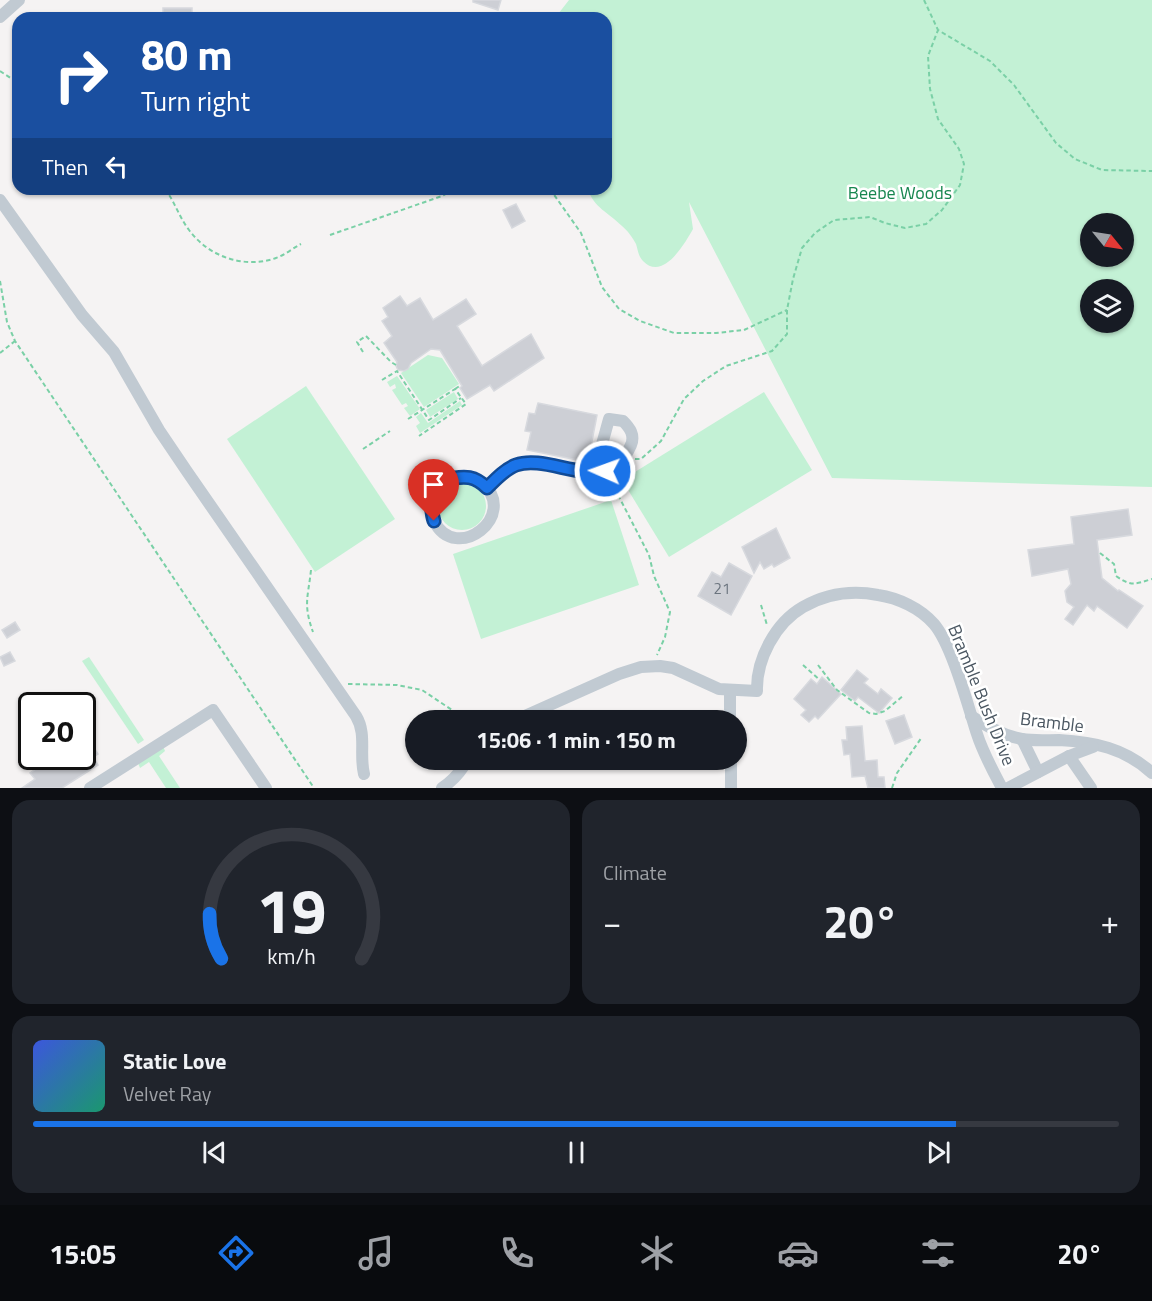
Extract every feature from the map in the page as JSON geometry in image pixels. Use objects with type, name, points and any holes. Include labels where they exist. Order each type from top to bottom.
[{"type":"street","points":[[0,17],[19,0]]},
{"type":"street","points":[[0,200],[82,315],[114,352],[159,430],[359,721],[363,734],[364,774]]},
{"type":"street","points":[[487,488],[509,468],[518,464],[530,463],[594,473],[609,470],[623,458],[633,441],[633,434],[623,421],[609,419],[594,473]]},
{"type":"street","points":[[429,476],[436,479],[468,476],[487,488],[492,499],[492,511],[488,523],[480,532],[469,537],[457,538],[446,534],[439,528],[431,513],[432,494],[429,476]]},
{"type":"street","name":"Bramble Bush Drive","points":[[730,691],[757,692],[759,668],[768,646],[785,622],[799,609],[817,600],[835,595],[858,592],[889,597],[909,606],[934,625],[949,653],[977,737],[1002,788]]},
{"type":"street","points":[[538,710],[618,674],[635,668],[654,666],[677,669],[714,688],[730,691],[730,710]]},
{"type":"street","points":[[90,788],[213,710],[266,788]]},
{"type":"street","name":"Bramble","points":[[971,716],[982,724],[1022,739],[1062,740],[1109,747],[1125,753],[1152,773]]},
{"type":"street","points":[[1022,739],[1038,772]]},
{"type":"street","name":"Bramble","points":[[1008,788],[1069,756],[1097,746]]},
{"type":"street","points":[[1069,756],[1091,788]]},
{"type":"street","points":[[442,788],[461,770]]},
{"type":"street","points":[[730,788],[731,770]]},
{"type":"path","points":[[924,0],[938,30],[990,61],[1014,85],[1056,143],[1075,159],[1102,170],[1152,171]]},
{"type":"path","points":[[623,458],[640,459],[661,441],[684,399],[703,381],[726,366],[772,351],[787,334],[787,310],[802,248],[815,233],[834,220],[870,217],[905,228],[926,224],[942,210],[960,185],[964,164],[959,149],[938,119],[930,89],[928,56],[938,30]]},
{"type":"path","points":[[170,195],[187,227],[200,244],[226,259],[256,262],[278,257],[301,244]]},
{"type":"path","points":[[330,235],[444,195]]},
{"type":"path","points":[[554,195],[581,233],[602,287],[619,309],[640,321],[674,333],[716,333],[744,330],[787,310]]},
{"type":"path","points":[[0,281],[7,322],[15,341],[314,788]]},
{"type":"path","points":[[363,352],[357,342],[366,336],[396,365]]},
{"type":"path","points":[[0,353],[15,341]]},
{"type":"path","points":[[382,380],[397,371],[429,420],[461,398]]},
{"type":"path","points":[[408,420],[461,385]]},
{"type":"path","points":[[419,436],[466,404],[455,389]]},
{"type":"path","points":[[363,449],[390,431]]},
{"type":"path","points":[[609,470],[615,489],[649,555],[654,576],[670,612],[665,637],[654,666]]},
{"type":"path","points":[[1100,553],[1114,564],[1116,576],[1126,583],[1132,585],[1152,579]]},
{"type":"path","points":[[311,570],[306,601],[307,615],[315,637]]},
{"type":"path","points":[[761,605],[770,630]]},
{"type":"path","points":[[803,665],[820,680]]},
{"type":"path","points":[[818,665],[837,690],[869,713],[876,714],[885,711],[904,694]]},
{"type":"path","points":[[331,680],[350,684],[396,685],[422,690],[452,710]]},
{"type":"path","points":[[892,788],[897,773],[922,737]]},
{"type":"green space","name":"Beebe Woods","points":[[569,0],[1152,0],[1152,487],[832,478],[689,202],[693,229],[679,251],[666,264],[658,267],[643,261],[630,234],[590,195],[612,195],[612,12],[560,12]]},
{"type":"green space","points":[[428,355],[442,358],[459,384],[424,407],[401,373]]},
{"type":"green space","points":[[397,376],[420,409],[410,416],[404,408],[408,406],[406,403],[402,405],[392,390],[396,388],[395,384],[390,387],[387,382]]},
{"type":"green space","points":[[306,386],[395,519],[315,572],[227,439]]},
{"type":"green space","points":[[454,392],[458,399],[430,417],[426,410]]},
{"type":"green space","points":[[764,392],[812,470],[669,557],[622,480]]},
{"type":"green space","points":[[460,401],[462,405],[420,433],[416,426],[420,423],[416,417],[421,413],[428,423]]},
{"type":"green space","points":[[462,482],[479,489],[486,506],[479,523],[462,530],[445,523],[438,506],[445,489]]},
{"type":"green space","points":[[611,500],[639,585],[481,639],[453,554]]},
{"type":"green space","points":[[89,657],[144,740],[138,744],[82,661]]},
{"type":"green space","points":[[163,746],[165,751],[159,756],[180,788],[166,788],[149,762],[140,768],[138,763]]},
{"type":"building","points":[[473,0],[501,0],[498,10],[473,2]]},
{"type":"building","points":[[163,8],[192,8],[192,12],[163,12]]},
{"type":"building","points":[[516,204],[525,221],[512,228],[503,210]]},
{"type":"building","points":[[400,296],[407,306],[420,298],[433,320],[466,299],[476,314],[457,326],[482,366],[531,334],[544,358],[494,391],[490,385],[467,399],[460,388],[462,386],[440,350],[431,349],[411,363],[408,369],[398,370],[397,362],[384,343],[392,336],[382,321],[388,317],[383,308]]},
{"type":"building","points":[[538,403],[597,415],[588,462],[527,450],[531,432],[525,431],[529,413],[535,414]]},
{"type":"building","points":[[1128,509],[1132,535],[1097,540],[1102,578],[1143,606],[1127,628],[1097,606],[1094,611],[1087,605],[1073,625],[1065,619],[1074,607],[1067,602],[1065,591],[1071,584],[1068,569],[1032,576],[1028,550],[1074,544],[1071,517]]},
{"type":"building","points":[[776,528],[790,558],[774,567],[772,564],[764,569],[760,562],[754,573],[742,547]]},
{"type":"building","points":[[729,563],[752,576],[731,615],[698,596],[712,572],[721,577]]},
{"type":"building","points":[[15,622],[20,630],[7,638],[2,630]]},
{"type":"building","points":[[10,652],[15,661],[4,666],[0,657]]},
{"type":"building","points":[[857,670],[868,679],[864,683],[878,694],[881,689],[892,698],[879,713],[858,697],[855,701],[841,690]]},
{"type":"building","points":[[822,677],[841,694],[818,719],[815,716],[809,722],[801,715],[806,710],[794,699],[811,679],[817,684]]},
{"type":"building","points":[[904,715],[912,737],[895,744],[886,721]]},
{"type":"building","points":[[862,726],[865,761],[877,760],[878,777],[884,777],[885,788],[868,788],[865,776],[852,777],[850,754],[844,755],[842,740],[847,740],[846,727]]},
{"type":"building","points":[[34,770],[90,770],[62,788],[22,788],[35,779],[30,773]]},
{"type":"route","points":[[434,521],[430,504],[432,486],[429,476],[445,479],[468,476],[487,488],[509,468],[518,464],[530,463],[588,473],[605,471]]}]
